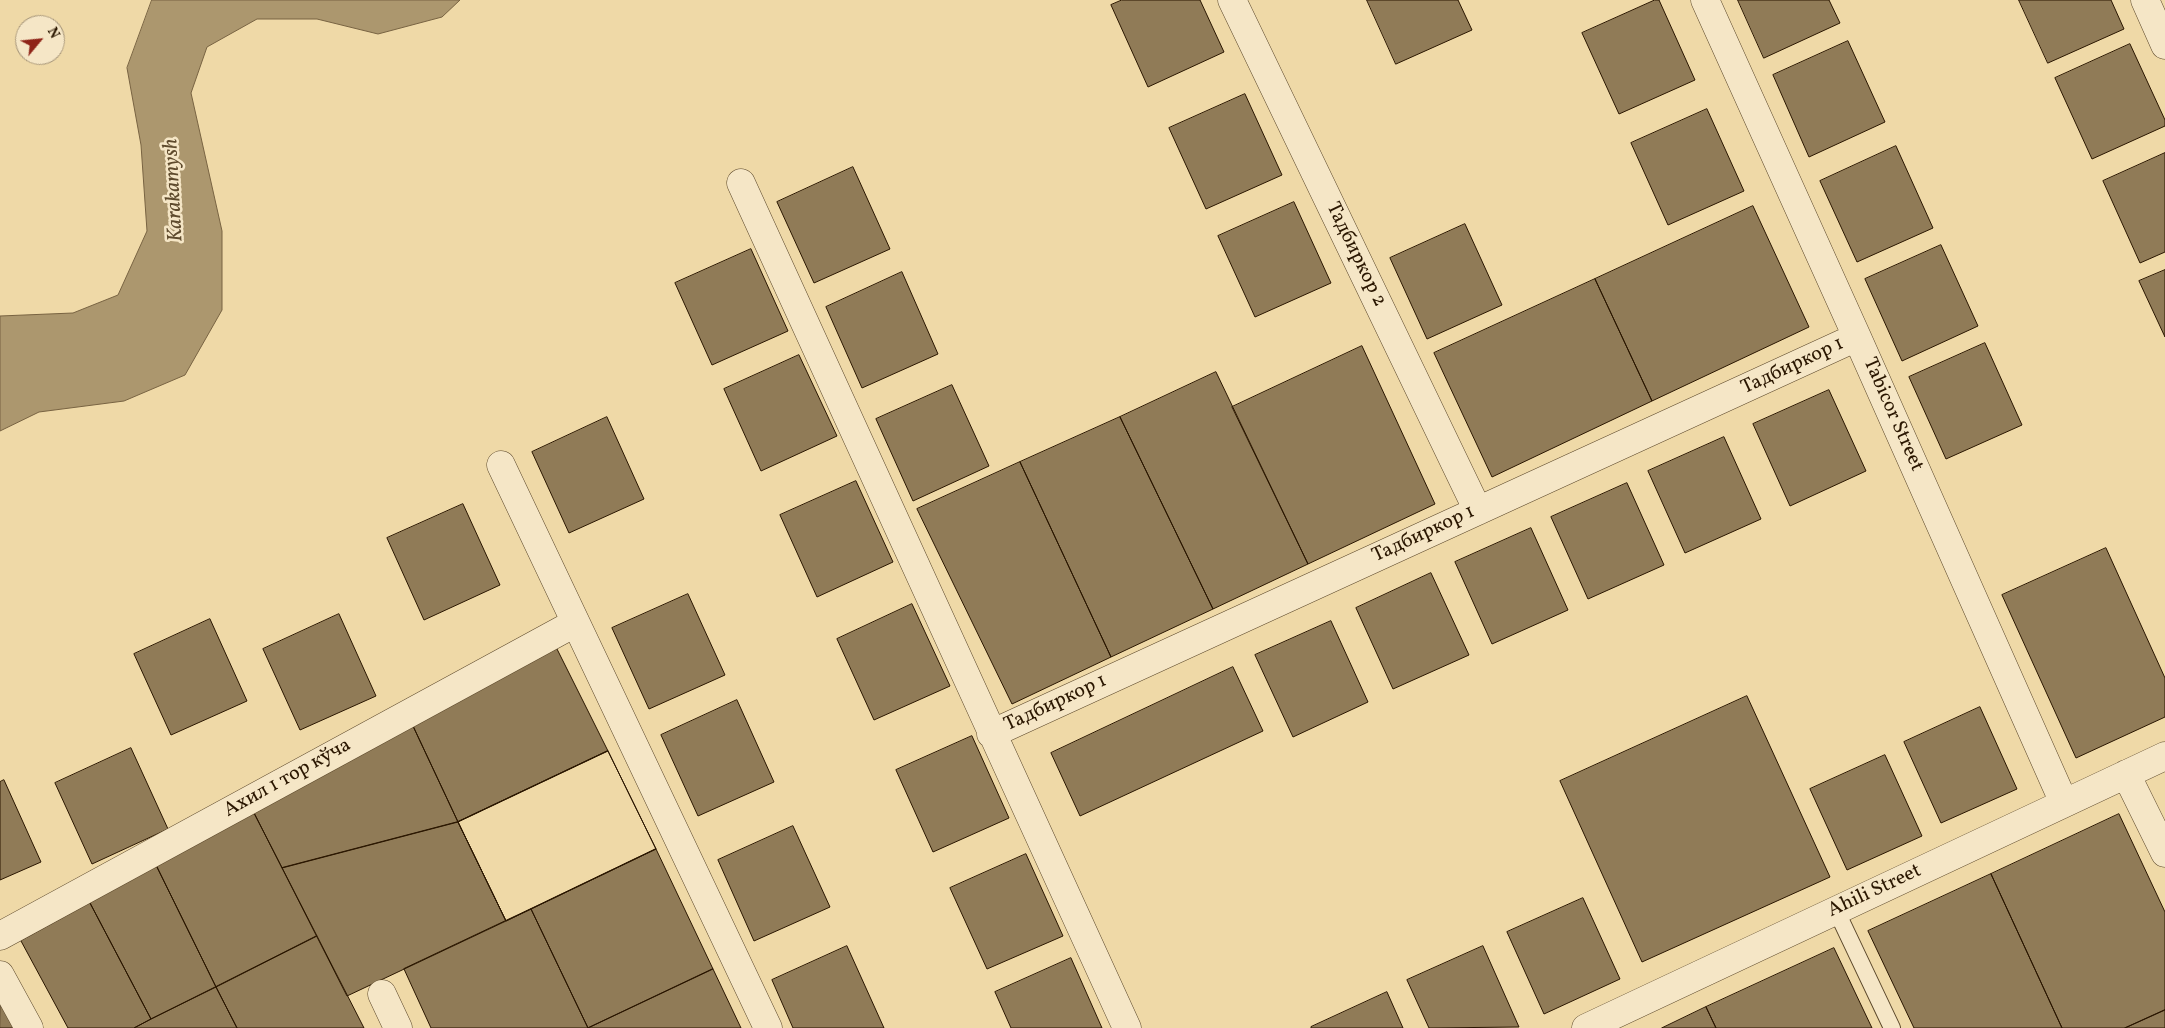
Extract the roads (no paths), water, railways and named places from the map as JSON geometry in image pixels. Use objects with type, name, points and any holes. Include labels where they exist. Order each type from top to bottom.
[{"type":"street","name":"Тадбиркор 2","points":[[1232,0],[1478,511]]},
{"type":"street","name":"Tabicor Street","points":[[1705,0],[2064,803]]},
{"type":"street","points":[[2145,0],[2165,45]]},
{"type":"street","points":[[741,183],[991,734],[1127,1028]]},
{"type":"street","name":"Тадбиркор 1","points":[[991,734],[1857,338]]},
{"type":"street","points":[[501,465],[768,1028]]},
{"type":"street","name":"Ахил 1 тор кўча","points":[[0,936],[576,623]]},
{"type":"street","name":"Ahili Street","points":[[1586,1028],[2165,756]]},
{"type":"street","points":[[2126,774],[2165,853]]},
{"type":"street","points":[[0,975],[29,1028]]},
{"type":"street","points":[[382,994],[398,1028]]},
{"type":"lane","points":[[1836,910],[1892,1028]]},
{"type":"water","name":"Karakamysh","points":[[152,0],[460,0],[442,17],[378,34],[317,19],[257,19],[207,47],[191,93],[222,231],[222,310],[185,375],[124,401],[39,412],[0,431],[0,316],[73,313],[118,295],[147,231],[141,145],[127,68]]}]
